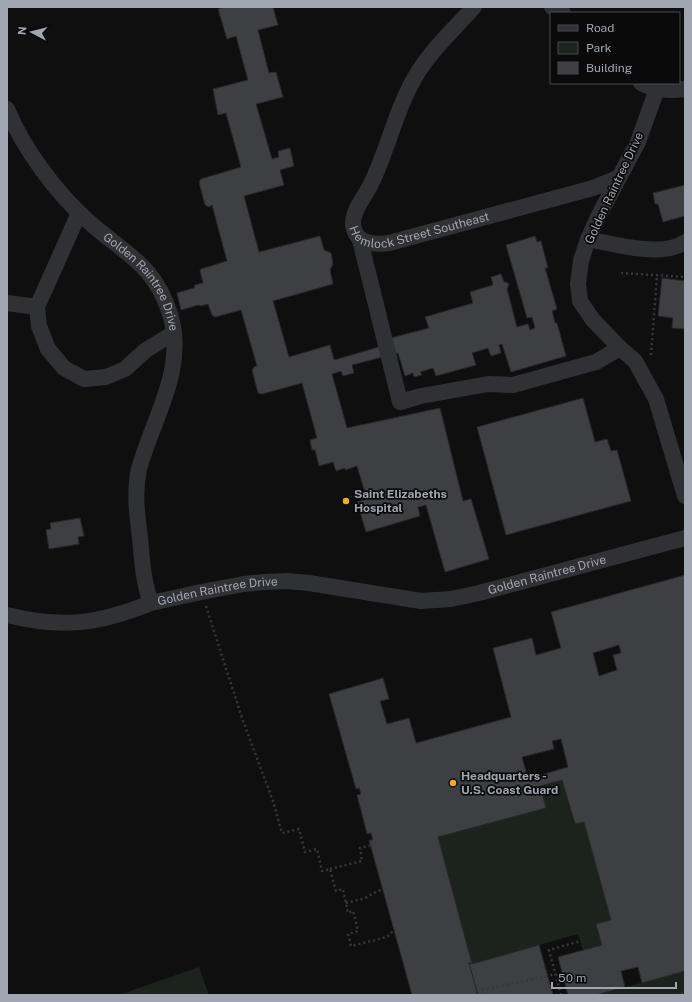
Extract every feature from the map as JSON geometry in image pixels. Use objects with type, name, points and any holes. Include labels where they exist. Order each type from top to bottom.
[{"type":"lane","name":"Hemlock Street Southeast","points":[[474,7],[430,55],[413,80],[406,94],[380,164],[368,191],[356,209],[353,224],[355,233],[360,240],[368,244],[378,245],[388,243],[594,188],[618,178]]},
{"type":"lane","points":[[552,7],[561,12]]},
{"type":"lane","points":[[643,84],[649,87],[670,91],[685,89]]},
{"type":"lane","name":"Golden Raintree Drive","points":[[657,89],[638,142],[618,178],[588,239],[581,261],[578,284],[580,301],[592,320],[635,362],[656,399],[685,496]]},
{"type":"lane","name":"Golden Raintree Drive","points":[[7,109],[27,148],[59,190],[79,213],[148,271],[157,284],[170,315],[175,343],[171,380],[143,457],[137,483],[137,511],[143,577],[152,603],[244,584],[287,581],[330,586],[421,601],[451,599],[479,594],[685,538]]},
{"type":"lane","points":[[79,213],[38,306],[39,326],[48,349],[64,368],[84,378],[106,377],[125,369],[146,350],[174,333]]},
{"type":"lane","points":[[588,239],[636,248],[667,249],[685,242]]},
{"type":"lane","points":[[360,240],[400,402],[421,396],[488,384],[513,385],[596,362],[620,348]]},
{"type":"lane","points":[[7,303],[38,306]]},
{"type":"lane","points":[[7,615],[40,622],[78,623],[97,621],[125,614],[152,603]]},
{"type":"path","points":[[620,273],[685,277]]},
{"type":"path","points":[[650,362],[657,275]]},
{"type":"path","points":[[202,592],[244,721],[273,801],[282,833],[299,829],[305,852],[317,849],[322,871],[362,861],[360,848],[371,845]]},
{"type":"path","points":[[330,869],[336,891],[342,889],[348,913],[353,911],[358,931],[348,934],[351,946],[387,937],[394,930]]},
{"type":"path","points":[[346,903],[365,898],[382,888]]},
{"type":"path","points":[[561,995],[549,950],[581,941]]},
{"type":"path","points":[[483,995],[482,990],[556,974]]},
{"type":"path","points":[[676,995],[685,992]]},
{"type":"green space","points":[[562,780],[574,824],[584,822],[611,920],[596,924],[602,945],[583,950],[578,934],[472,964],[438,837],[546,808],[540,786]]},
{"type":"green space","points":[[199,967],[209,995],[119,995]]},
{"type":"green space","points":[[685,971],[685,995],[596,995]]},
{"type":"building","points":[[225,7],[273,7],[278,25],[258,30],[269,73],[276,72],[283,97],[256,104],[272,159],[279,157],[278,151],[290,148],[294,166],[280,170],[284,185],[244,196],[259,252],[320,236],[324,250],[331,253],[333,264],[330,270],[333,284],[273,301],[289,357],[330,345],[334,360],[393,343],[391,338],[429,328],[425,317],[473,303],[470,292],[493,285],[491,277],[501,274],[504,282],[509,284],[507,289],[517,327],[528,324],[530,330],[535,328],[532,317],[527,318],[506,245],[535,236],[537,242],[541,241],[548,268],[545,268],[557,309],[552,311],[555,323],[557,323],[566,356],[511,372],[502,344],[499,345],[501,353],[491,356],[488,348],[472,353],[476,365],[436,376],[433,368],[420,372],[422,375],[414,377],[413,373],[405,376],[398,353],[352,365],[354,373],[343,376],[341,371],[332,374],[347,428],[440,408],[463,501],[471,499],[489,559],[445,572],[426,505],[418,507],[420,516],[366,532],[357,502],[367,499],[357,466],[336,471],[333,462],[319,466],[315,450],[312,450],[310,440],[317,438],[302,383],[262,394],[258,393],[252,370],[257,366],[241,310],[215,317],[212,315],[208,304],[181,310],[177,293],[194,288],[195,285],[203,283],[200,271],[201,269],[227,261],[212,205],[209,207],[205,205],[199,182],[201,179],[241,167],[226,113],[218,115],[213,89],[248,80],[236,36],[227,39],[218,9]]},
{"type":"building","points":[[685,185],[685,216],[663,222],[658,204],[655,204],[653,193]]},
{"type":"building","points":[[662,278],[685,281],[685,329],[672,328],[673,318],[658,316]]},
{"type":"building","points":[[583,398],[595,442],[607,439],[611,451],[617,450],[631,501],[506,535],[477,427]]},
{"type":"building","points":[[80,518],[84,536],[78,537],[79,544],[49,549],[46,530],[51,529],[50,523]]},
{"type":"building","name":"Headquarters - U.S. Coast Guard","points":[[685,575],[685,971],[642,983],[638,967],[621,971],[625,987],[596,995],[568,995],[558,957],[602,945],[596,924],[611,920],[584,822],[575,824],[562,780],[540,786],[546,808],[438,837],[472,964],[469,963],[478,995],[412,995],[369,840],[373,840],[371,833],[367,834],[357,795],[361,794],[359,788],[356,789],[329,694],[383,678],[389,699],[380,701],[387,724],[409,718],[416,743],[511,717],[493,648],[532,638],[536,655],[561,648],[551,612]],"holes":[[[619,645],[621,653],[613,655],[617,670],[599,676],[593,653]],[[561,739],[568,767],[528,779],[522,757],[554,749],[552,741]]]},
{"type":"building","points":[[539,945],[553,995],[478,995],[469,963],[472,964]]},
{"type":"place","name":"Saint Elizabeths Hospital","points":[[346,501]]},
{"type":"place","name":"Headquarters - U.S. Coast Guard","points":[[453,783]]}]
